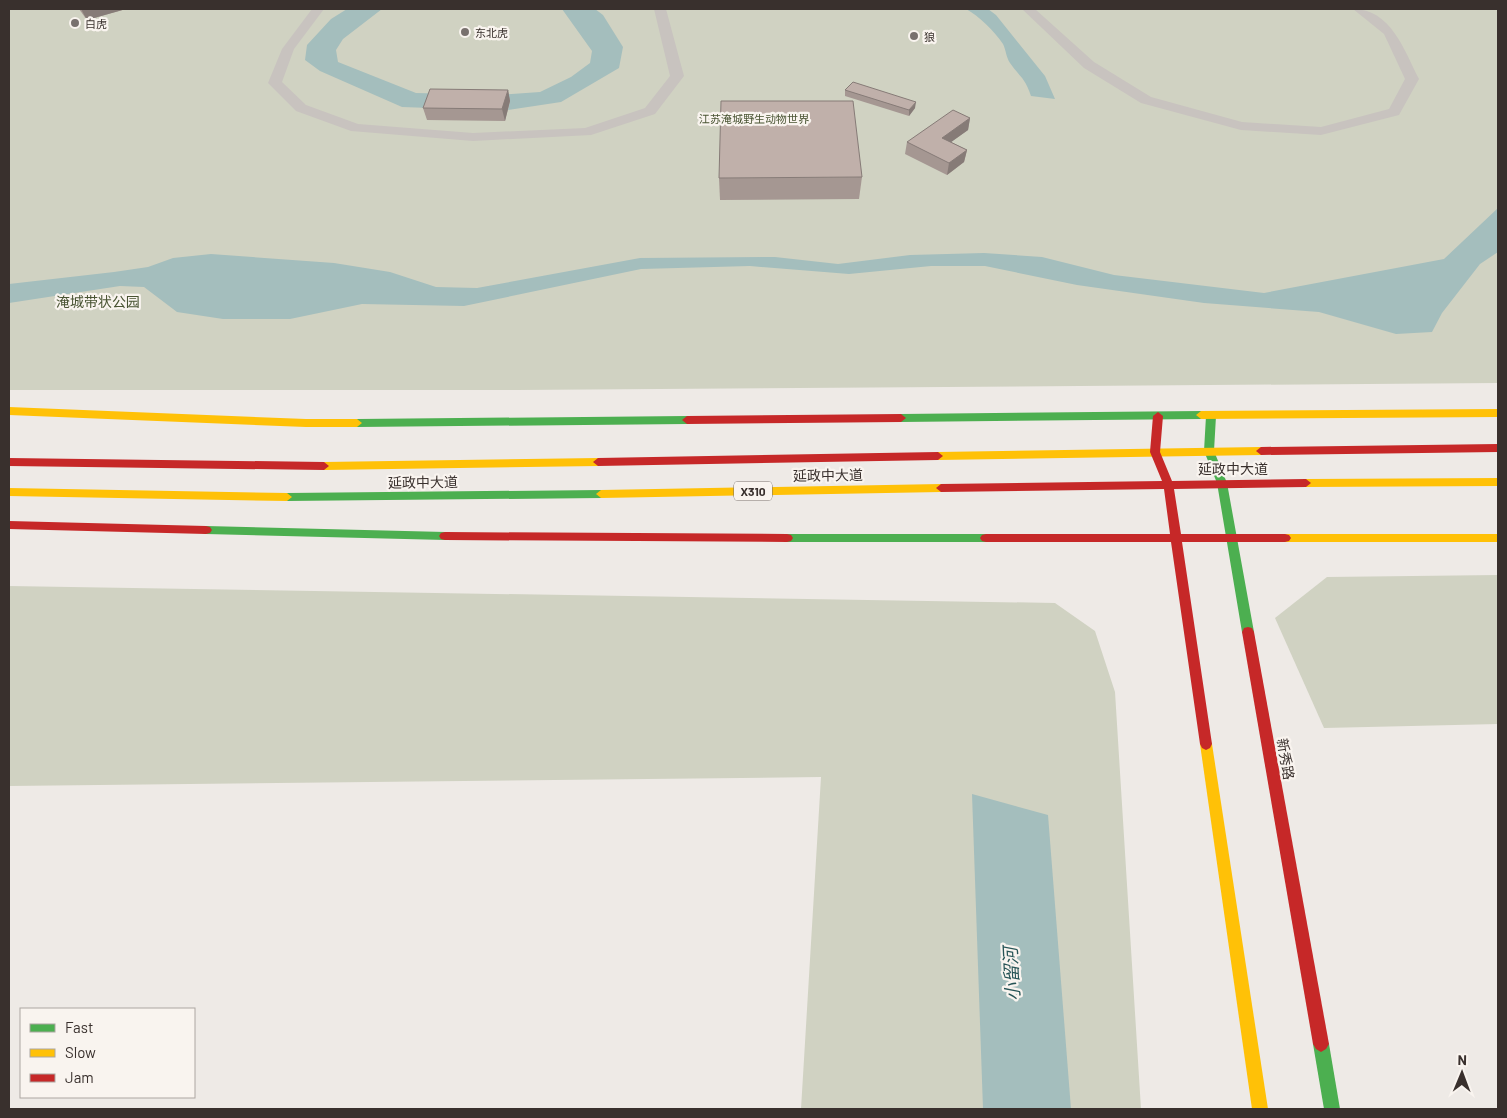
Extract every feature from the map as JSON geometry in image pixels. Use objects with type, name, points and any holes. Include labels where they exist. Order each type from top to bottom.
[{"type":"street","points":[[9,411],[306,422],[1498,413]]},
{"type":"street","points":[[1158,416],[1155,452],[1168,483],[1260,1109]]},
{"type":"street","name":"新秀路","points":[[1211,416],[1209,451],[1222,483],[1332,1109]]},
{"type":"street","name":"延政中大道","points":[[9,462],[366,466],[1209,451],[1498,448]]},
{"type":"street","name":"延政中大道","points":[[9,492],[124,496],[383,498],[1168,483],[1498,482]]},
{"type":"street","points":[[9,524],[518,538],[1498,538]]},
{"type":"lane","points":[[318,9],[288,49],[275,83],[301,108],[356,128],[473,137],[586,132],[650,111],[677,76],[660,9]]},
{"type":"lane","points":[[1028,9],[1089,65],[1146,100],[1241,126],[1321,131],[1394,112],[1412,79],[1388,32],[1359,9]]},
{"type":"green space","points":[[9,9],[1498,9],[1498,383],[518,390],[9,390]]},
{"type":"green space","points":[[1498,575],[1498,724],[1324,728],[1275,618],[1327,577]]},
{"type":"green space","points":[[9,586],[1055,603],[1095,631],[1115,692],[1141,1109],[801,1109],[821,777],[9,786]]},
{"type":"water","points":[[347,9],[382,9],[343,39],[336,50],[338,62],[416,93],[498,95],[540,92],[571,77],[590,63],[592,51],[562,9],[595,9],[603,15],[623,47],[619,68],[561,102],[508,110],[510,101],[430,108],[402,107],[320,71],[305,60],[307,45],[331,19]]},
{"type":"water","points":[[966,9],[988,9],[996,15],[1045,76],[1055,99],[1031,96],[1024,81],[1009,61],[1003,44],[991,29]]},
{"type":"water","points":[[1498,208],[1498,252],[1480,264],[1442,313],[1432,332],[1396,334],[1319,312],[1204,303],[1077,285],[985,266],[931,266],[849,274],[750,266],[641,269],[464,306],[362,304],[290,319],[223,319],[177,312],[144,287],[120,286],[9,303],[9,284],[148,267],[173,258],[211,254],[334,263],[390,272],[436,287],[477,288],[640,258],[775,257],[838,264],[910,255],[984,253],[1042,257],[1114,275],[1264,293],[1444,259]]},
{"type":"water","name":"小留河","points":[[972,794],[1048,815],[1071,1109],[983,1109]]},
{"type":"building","points":[[853,82],[916,102],[909,110],[845,90]]},
{"type":"building","points":[[430,89],[508,90],[502,109],[423,108]]},
{"type":"building","points":[[721,101],[853,101],[862,177],[719,178]]},
{"type":"building","points":[[953,110],[970,118],[942,138],[967,150],[949,163],[907,142]]},
{"type":"traffic: fast","points":[[901,418],[1201,415]]},
{"type":"traffic: fast","points":[[1211,416],[1209,451],[1222,483],[1248,632]]},
{"type":"traffic: fast","points":[[357,423],[687,420]]},
{"type":"traffic: fast","points":[[287,497],[601,494]]},
{"type":"traffic: fast","points":[[206,530],[445,536]]},
{"type":"traffic: fast","points":[[787,538],[986,538]]},
{"type":"traffic: fast","points":[[1321,1044],[1332,1109]]},
{"type":"traffic: slow","points":[[9,411],[306,423],[357,423]]},
{"type":"traffic: slow","points":[[1201,415],[1498,413]]},
{"type":"traffic: slow","points":[[938,456],[1261,451]]},
{"type":"traffic: slow","points":[[324,466],[598,462]]},
{"type":"traffic: slow","points":[[1306,483],[1498,482]]},
{"type":"traffic: slow","points":[[601,494],[941,488]]},
{"type":"traffic: slow","points":[[9,492],[287,497]]},
{"type":"traffic: slow","points":[[1285,538],[1498,538]]},
{"type":"traffic: slow","points":[[1206,744],[1260,1109]]},
{"type":"traffic: jam","points":[[1158,416],[1155,452],[1168,483],[1206,744]]},
{"type":"traffic: jam","points":[[687,420],[901,418]]},
{"type":"traffic: jam","points":[[1261,451],[1498,448]]},
{"type":"traffic: jam","points":[[598,462],[938,456]]},
{"type":"traffic: jam","points":[[9,462],[324,466]]},
{"type":"traffic: jam","points":[[941,488],[1306,483]]},
{"type":"traffic: jam","points":[[9,525],[206,530]]},
{"type":"traffic: jam","points":[[445,536],[787,538]]},
{"type":"traffic: jam","points":[[986,538],[1285,538]]},
{"type":"traffic: jam","points":[[1248,632],[1321,1044]]},
{"type":"place","name":"白虎","points":[[75,23]]},
{"type":"place","name":"东北虎","points":[[465,32]]},
{"type":"place","name":"狼","points":[[914,36]]},
{"type":"park label","name":"江苏淹城野生动物世界","points":[[754,118]]},
{"type":"park label","name":"淹城带状公园","points":[[98,301]]}]
